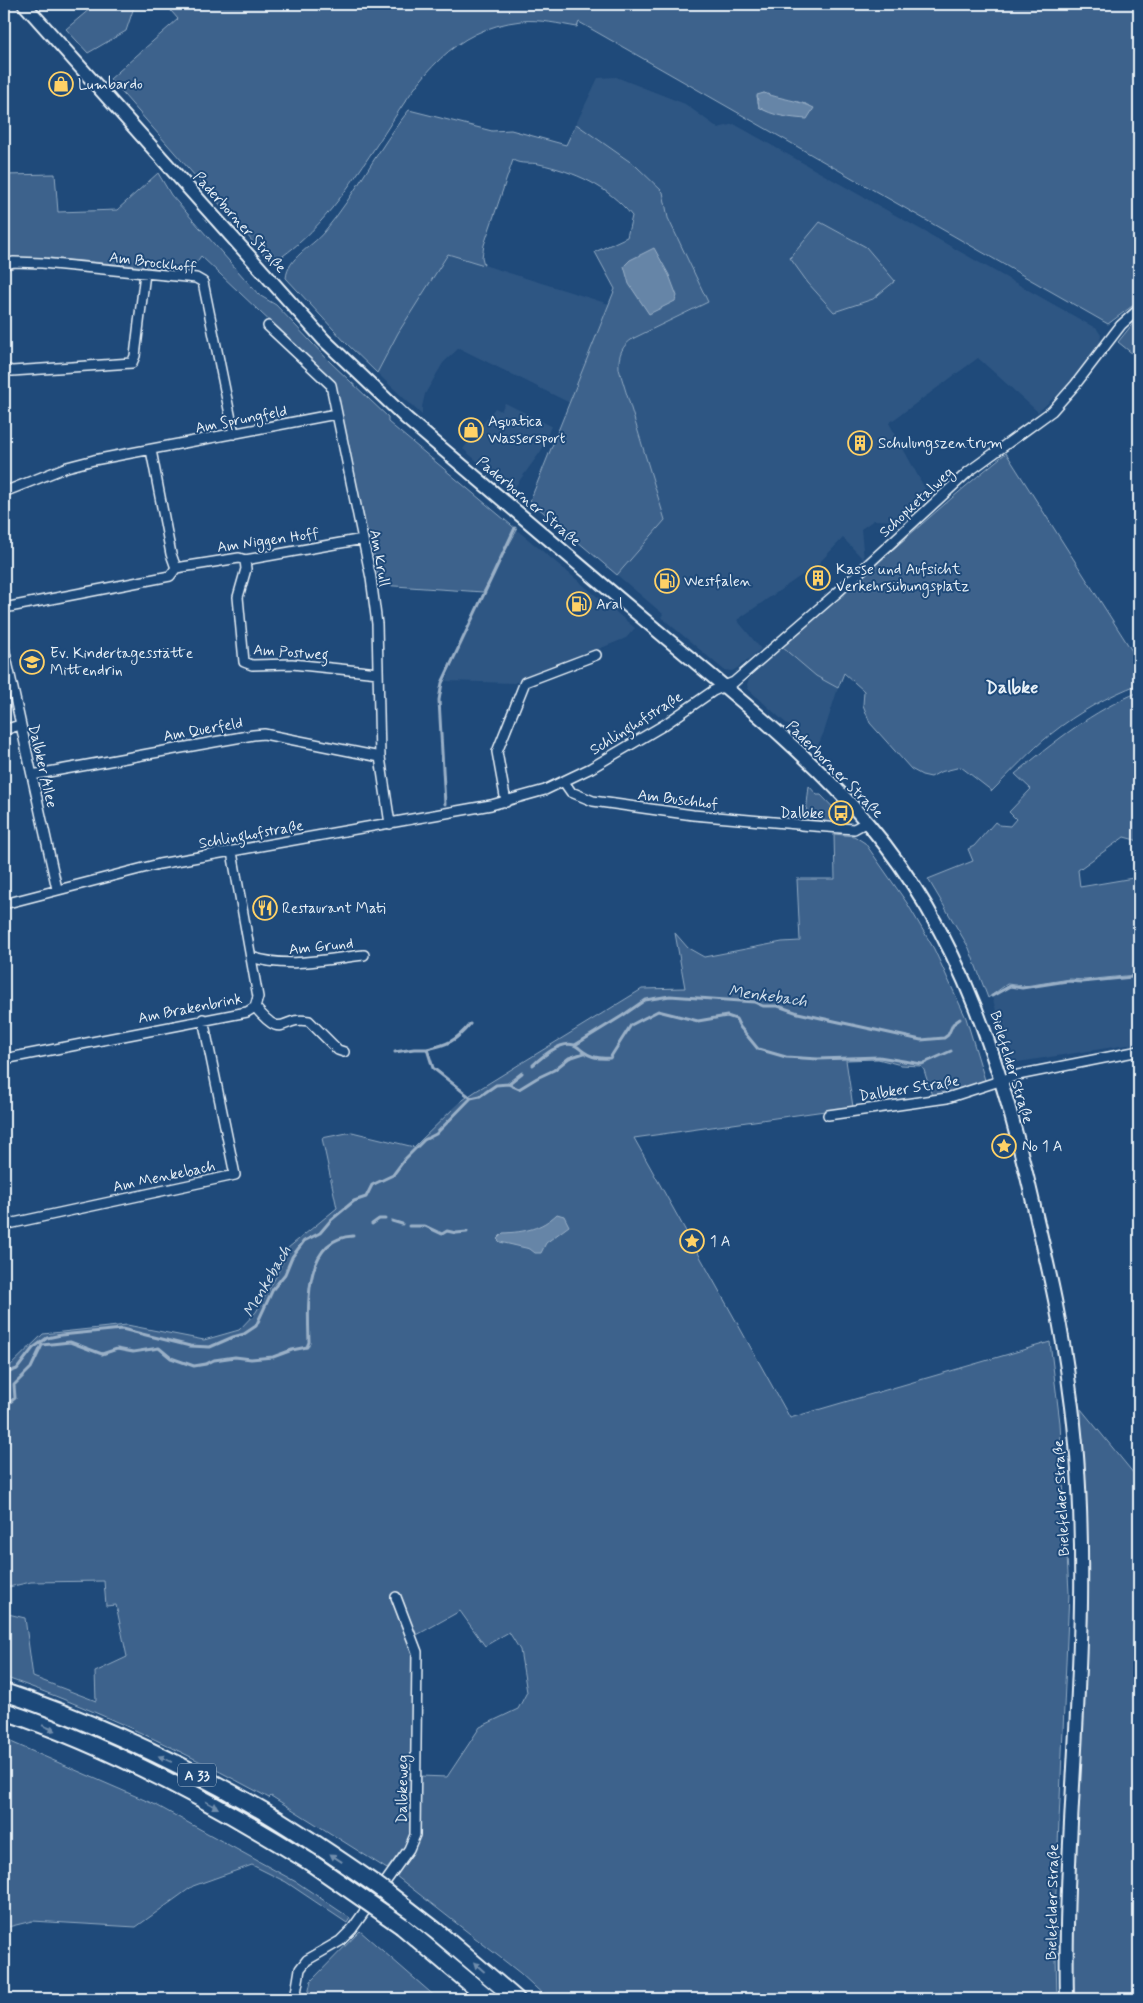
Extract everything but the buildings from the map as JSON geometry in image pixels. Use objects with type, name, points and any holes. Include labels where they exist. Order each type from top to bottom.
[{"type":"highway","name":"A 33","points":[[4,1692],[92,1725],[184,1768],[265,1812],[382,1889],[457,1948],[516,1999]]},
{"type":"highway","name":"A 33","points":[[4,1711],[98,1748],[181,1787],[255,1828],[310,1862],[402,1926],[489,1999]]},
{"type":"main road","name":"Paderborner Straße","points":[[24,4],[324,340],[371,386],[406,418],[724,686],[814,766],[866,822],[901,868],[957,964],[976,1007]]},
{"type":"main road","name":"Bielefelder Straße","points":[[976,1007],[1002,1080],[1030,1186],[1060,1326],[1071,1393],[1078,1476],[1081,1605],[1066,1912],[1068,1999]]},
{"type":"street","name":"Am Brockhoff","points":[[4,264],[14,262],[42,263],[196,278],[203,282],[234,434]]},
{"type":"street","points":[[4,366],[12,371],[132,363],[135,360],[144,273]]},
{"type":"street","name":"Schopketalweg","points":[[724,686],[734,682],[838,592],[968,472],[1052,411],[1122,325],[1139,309]]},
{"type":"street","name":"Am Krull","points":[[268,326],[331,385],[371,578],[377,624],[380,757],[390,824]]},
{"type":"street","name":"Am Sprungfeld","points":[[4,492],[85,462],[336,414]]},
{"type":"street","points":[[151,450],[171,554],[176,568]]},
{"type":"street","name":"Am Niggen Hoff","points":[[4,608],[170,576],[176,568],[239,558],[245,560],[363,539]]},
{"type":"street","name":"Am Postweg","points":[[245,560],[246,569],[238,597],[244,662],[252,665],[292,664],[378,673]]},
{"type":"street","name":"Dalbker Allee","points":[[4,648],[57,889]]},
{"type":"street","points":[[506,802],[497,752],[525,682],[596,655]]},
{"type":"street","name":"Schlinghofstraße","points":[[4,904],[159,864],[506,802],[564,782],[664,725],[706,695],[724,686]]},
{"type":"street","points":[[4,730],[20,725]]},
{"type":"street","name":"Am Querfeld","points":[[32,775],[264,734],[380,757]]},
{"type":"street","name":"Am Buschhof","points":[[564,782],[571,792],[592,801],[702,816],[854,829],[866,822]]},
{"type":"street","name":"Am Brakenbrink","points":[[4,1059],[247,1012],[255,1007],[258,997],[232,852]]},
{"type":"street","name":"Am Grund","points":[[251,957],[268,963],[286,964],[364,955]]},
{"type":"street","points":[[255,1007],[271,1024],[279,1027],[304,1020],[310,1022],[338,1050],[344,1052]]},
{"type":"street","name":"Am Menkebach","points":[[4,1225],[234,1175],[204,1019]]},
{"type":"street","name":"Dalbker Straße","points":[[828,1115],[947,1098],[1018,1075],[1139,1051]]},
{"type":"street","name":"Dalbkeweg","points":[[295,1999],[300,1969],[308,1960],[340,1941],[352,1929],[409,1849],[415,1835],[417,1652],[396,1597]]},
{"type":"shaded area","points":[[92,4],[135,4],[126,31],[88,53],[66,29],[91,8]]},
{"type":"shaded area","points":[[165,4],[1139,4],[1139,301],[1108,324],[579,22],[577,27],[542,21],[521,21],[497,26],[476,34],[457,45],[425,75],[339,200],[325,216],[280,258],[267,258],[110,79],[178,19]],"holes":[[[764,93],[776,98],[806,104],[776,112],[770,112],[759,107],[757,96]]]},
{"type":"shaded area","points":[[616,77],[685,104],[718,128],[734,124],[1097,329],[1101,335],[1100,343],[1066,387],[1038,412],[978,358],[889,423],[929,496],[901,521],[874,520],[861,529],[864,560],[843,538],[818,564],[737,620],[761,649],[732,671],[724,670],[661,617],[663,614],[617,575],[665,519],[619,369],[620,352],[634,338],[708,302],[668,218],[663,192],[636,166],[576,124],[598,78]]},
{"type":"shaded area","points":[[764,93],[814,108],[807,119],[776,114],[759,107],[757,95]]},
{"type":"shaded area","points":[[409,110],[492,131],[511,130],[566,145],[576,124],[636,166],[663,192],[668,218],[708,302],[634,338],[626,344],[620,355],[619,369],[665,520],[617,575],[530,501],[615,289],[595,252],[627,237],[632,216],[623,205],[602,188],[578,176],[536,163],[513,160],[484,245],[482,257],[484,265],[448,254],[398,333],[377,373],[346,343],[286,278],[295,258],[319,238],[336,217]]},
{"type":"shaded area","points":[[158,173],[171,195],[259,295],[276,305],[330,362],[388,417],[388,422],[517,530],[483,592],[380,585],[370,535],[366,534],[343,432],[335,383],[201,256],[190,271],[50,258],[4,258],[4,175],[55,174],[58,212],[117,210]]},
{"type":"shaded area","points":[[820,222],[866,247],[895,281],[873,299],[834,312],[808,283],[790,258]]},
{"type":"shaded area","points":[[654,248],[669,275],[677,296],[675,301],[649,314],[629,284],[624,266],[630,260]]},
{"type":"shaded area","points":[[448,254],[609,304],[570,403],[459,348],[443,363],[425,394],[422,415],[377,373],[398,333]]},
{"type":"shaded area","points":[[1139,316],[1139,359],[1118,342]]},
{"type":"shaded area","points":[[505,403],[551,426],[541,451],[512,491],[463,449],[495,408],[501,411]]},
{"type":"shaded area","points":[[1006,453],[1139,662],[1139,684],[1093,706],[1061,726],[1036,747],[992,791],[961,767],[940,772],[931,777],[911,769],[870,723],[863,705],[864,691],[844,673],[838,688],[816,676],[782,647],[949,500]]},
{"type":"shaded area","points":[[517,530],[635,628],[626,638],[514,683],[446,681],[483,592]]},
{"type":"shaded area","points":[[782,647],[816,676],[838,688],[824,732],[816,750],[748,689],[747,684],[751,675]]},
{"type":"shaded area","points":[[1139,692],[1139,841],[1124,837],[1078,870],[1080,887],[1139,877],[1139,939],[1136,940],[1134,949],[1138,964],[1137,972],[1135,975],[1085,980],[1070,979],[1025,986],[1007,984],[988,998],[969,948],[928,879],[973,861],[968,849],[974,846],[995,822],[999,825],[1010,826],[1016,819],[1009,812],[1031,789],[1015,774],[1089,718]]},
{"type":"shaded area","points":[[809,786],[817,795],[821,795],[846,821],[842,824],[810,819],[806,813]]},
{"type":"shaded area","points":[[834,834],[854,836],[865,843],[907,903],[934,949],[966,1018],[985,1080],[950,1094],[932,1096],[921,1066],[901,1065],[878,1059],[846,1060],[853,1107],[634,1138],[790,1418],[1050,1342],[1060,1423],[1069,1593],[1055,1913],[1057,1999],[548,1999],[520,1973],[396,1876],[413,1851],[418,1835],[420,1776],[447,1777],[480,1727],[518,1709],[527,1692],[520,1650],[509,1632],[485,1646],[460,1611],[415,1636],[410,1834],[405,1846],[387,1869],[271,1796],[269,1798],[172,1747],[106,1717],[4,1677],[4,1613],[25,1618],[33,1677],[96,1701],[95,1672],[127,1657],[116,1605],[106,1606],[104,1581],[31,1582],[4,1588],[4,1372],[43,1334],[127,1325],[204,1340],[239,1330],[256,1312],[277,1275],[288,1248],[337,1208],[322,1138],[352,1132],[414,1147],[460,1102],[642,989],[685,988],[675,933],[688,948],[704,957],[782,942],[800,941],[797,879],[835,879]]},
{"type":"shaded area","points":[[1136,939],[1139,939],[1139,960]]},
{"type":"shaded area","points":[[1139,960],[1139,1043],[1012,1063],[992,997],[1007,986],[1025,987],[1070,980],[1085,981],[1135,976],[1138,972]]},
{"type":"shaded area","points":[[557,1214],[564,1216],[569,1226],[546,1243],[541,1253],[535,1253],[530,1249],[500,1242],[497,1239],[503,1233],[526,1231],[539,1226]]},
{"type":"shaded area","points":[[1081,1409],[1139,1480],[1139,1999],[1072,1999],[1071,1905],[1084,1591]]},
{"type":"shaded area","points":[[4,1739],[156,1805],[298,1883],[350,1918],[347,1923],[286,1882],[252,1865],[193,1886],[136,1927],[32,1921],[4,1928]]},
{"type":"shaded area","points":[[360,1931],[438,1999],[307,1999],[311,1981]]},
{"type":"waterway","points":[[445,804],[439,700],[442,683],[515,528]]},
{"type":"waterway","name":"Menkebach","points":[[992,996],[1010,986],[1022,988],[1067,981],[1082,982],[1132,977],[1135,973],[1135,962]]},
{"type":"waterway","name":"Menkebach","points":[[575,1045],[645,1000],[670,996],[754,1002],[763,1006],[778,1006],[798,1013],[921,1040],[944,1038],[948,1035],[953,1024],[960,1019]]},
{"type":"waterway","name":"Menkebach","points":[[533,1065],[552,1050],[569,1044],[593,1057],[610,1058],[631,1025],[658,1011],[698,1021],[727,1016],[736,1019],[740,1027],[758,1049],[786,1057],[818,1059],[879,1057],[922,1064],[951,1051]]},
{"type":"waterway","points":[[470,1024],[460,1035],[451,1041],[427,1049],[433,1068],[471,1098]]},
{"type":"waterway","points":[[395,1052],[427,1049]]},
{"type":"waterway","name":"Menkebach","points":[[508,1084],[519,1089],[554,1070],[569,1058],[584,1053]]},
{"type":"waterway","name":"Menkebach","points":[[4,1374],[17,1369],[33,1348],[47,1338],[61,1335],[122,1329],[190,1346],[210,1347],[244,1334],[256,1326],[273,1289],[285,1274],[292,1257],[304,1241],[320,1233],[331,1220],[354,1201],[366,1197],[372,1185],[393,1175],[405,1159],[424,1140],[436,1134],[471,1098],[480,1096],[496,1085],[508,1084],[522,1073]]},
{"type":"waterway","points":[[372,1224],[379,1219],[385,1219]]},
{"type":"waterway","points":[[392,1221],[402,1224]]},
{"type":"waterway","points":[[409,1226],[425,1226],[442,1234],[447,1231],[456,1233],[467,1232]]},
{"type":"waterway","points":[[4,1407],[15,1398],[14,1385],[31,1368],[42,1345],[70,1342],[102,1354],[117,1349],[133,1352],[159,1348],[171,1358],[194,1366],[206,1364],[214,1360],[235,1357],[251,1359],[273,1357],[307,1347],[309,1342],[309,1294],[317,1261],[325,1248],[337,1240],[353,1236]]},
{"type":"place","name":"Lumbardo","points":[[61,84]]},
{"type":"place","name":"Aquatica Wassersport","points":[[471,430]]},
{"type":"place","name":"Schulungszentrum","points":[[860,443]]},
{"type":"place","name":"Kasse und Aufsicht Verkehrsübungsplatz","points":[[818,578]]},
{"type":"place","name":"Westfalen","points":[[667,581]]},
{"type":"place","name":"Aral","points":[[579,604]]},
{"type":"place","name":"Ev. Kindertagesstätte Mittendrin","points":[[32,662]]},
{"type":"place","name":"Dalbke","points":[[841,813]]},
{"type":"place","name":"Restaurant Mati","points":[[265,908]]},
{"type":"place","name":"No 1 A","points":[[1004,1146]]},
{"type":"place","name":"1 A","points":[[692,1241]]},
{"type":"district","name":"Dalbke","points":[[1012,687]]}]
